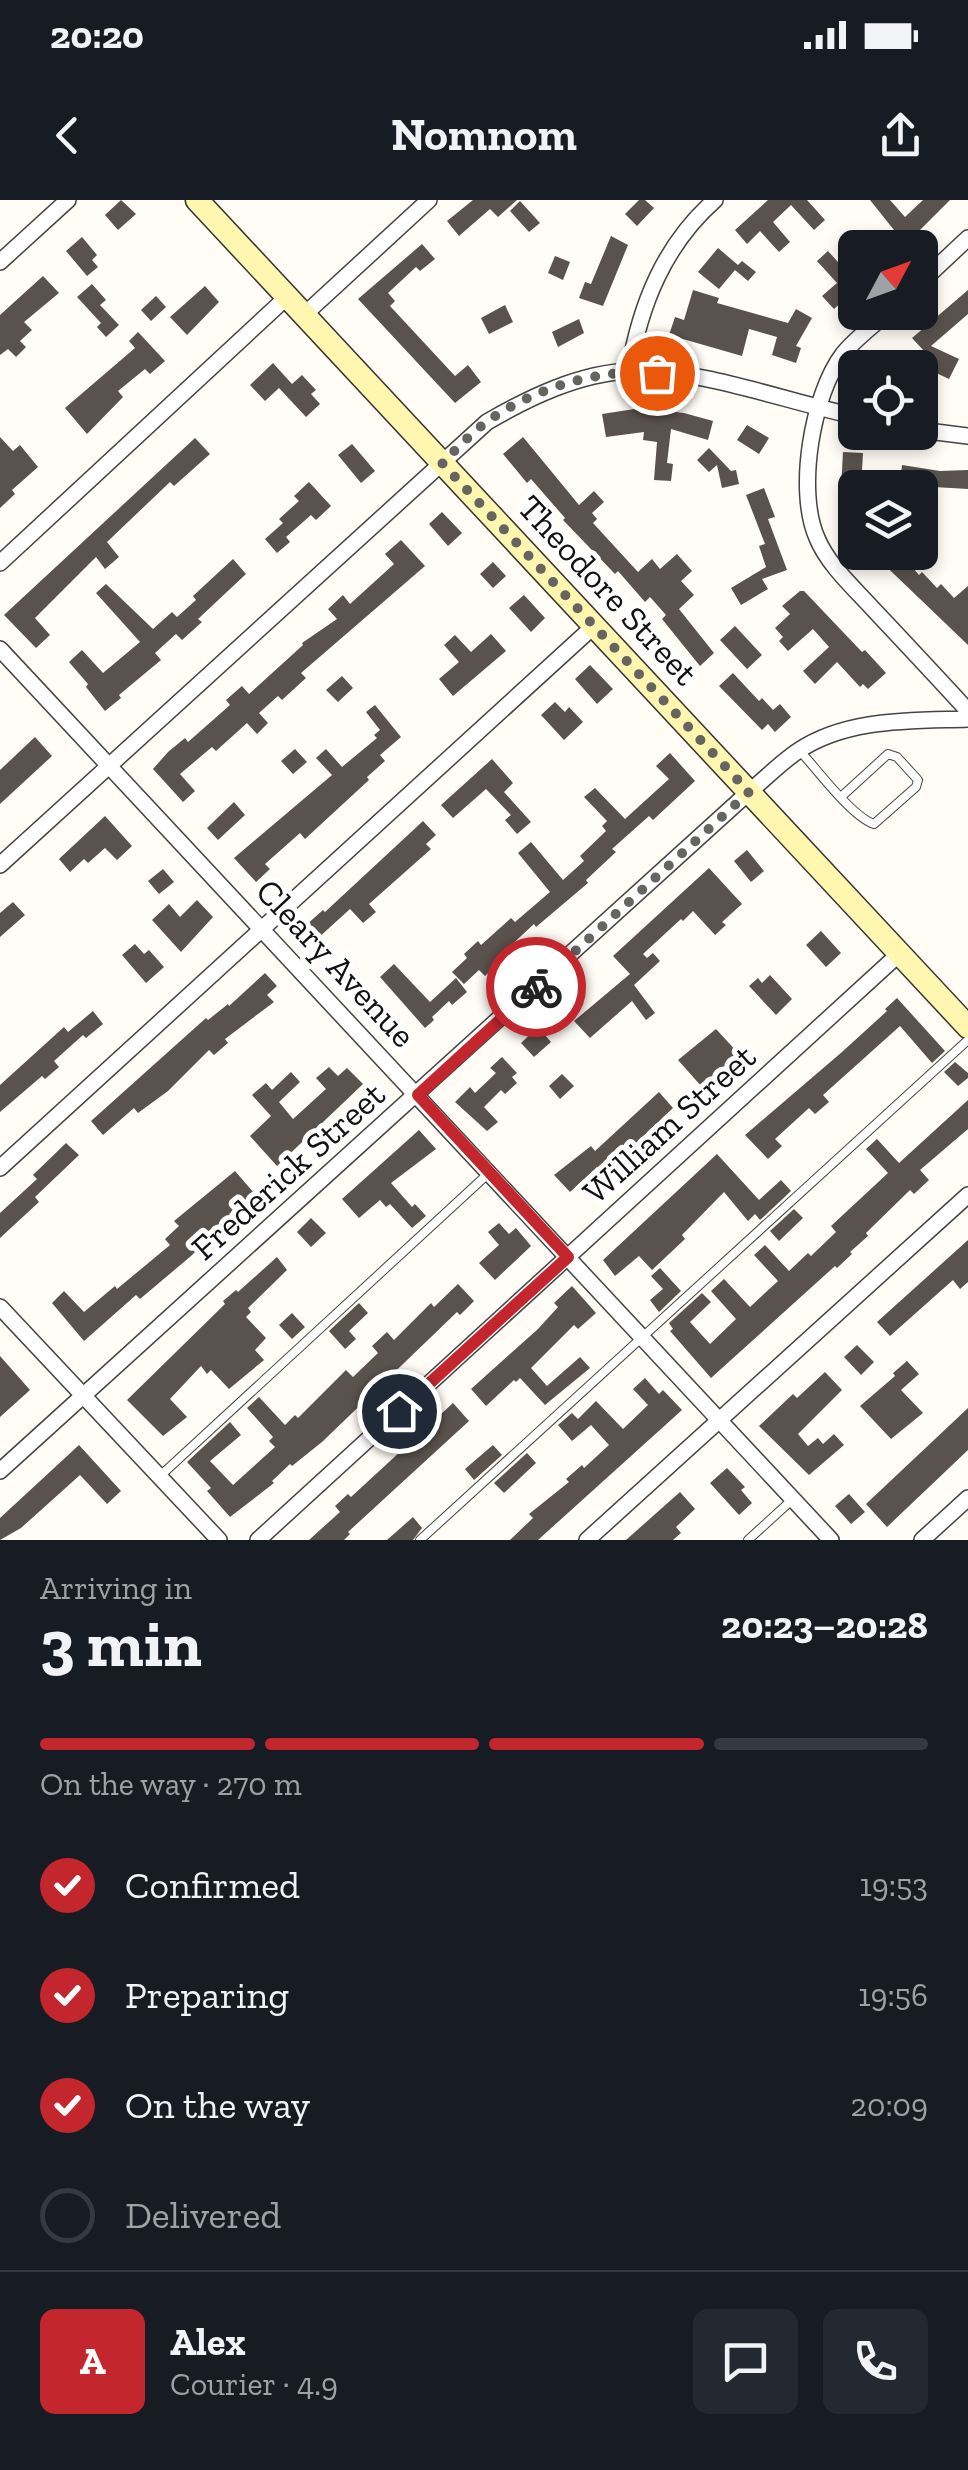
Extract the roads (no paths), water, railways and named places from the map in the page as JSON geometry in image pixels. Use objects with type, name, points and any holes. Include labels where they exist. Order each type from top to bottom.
[{"type":"main road","name":"Theodore Street","points":[[203,202],[968,1027]]},
{"type":"street","points":[[0,262],[68,200]]},
{"type":"street","points":[[304,315],[429,200]]},
{"type":"street","points":[[629,371],[638,325],[654,280],[679,238],[715,200]]},
{"type":"street","points":[[938,266],[968,238]]},
{"type":"street","points":[[0,564],[287,296]]},
{"type":"street","points":[[869,330],[844,353],[830,376],[819,408],[808,488],[817,539],[844,577],[968,710]]},
{"type":"street","points":[[0,864],[487,422],[528,398],[576,382],[629,371],[685,376],[838,412]]},
{"type":"street","points":[[938,432],[968,436]]},
{"type":"street","points":[[0,1168],[594,626]]},
{"type":"street","name":"Cleary Avenue","points":[[0,649],[830,1540]]},
{"type":"street","name":"Frederick Street","points":[[0,1471],[799,750],[848,729],[894,722],[968,719]]},
{"type":"street","name":"William Street","points":[[258,1540],[900,954]]},
{"type":"street","points":[[587,1540],[968,1195]]},
{"type":"street","points":[[0,1307],[218,1540]]},
{"type":"street","points":[[922,1540],[968,1498]]},
{"type":"lane","points":[[799,750],[842,796],[866,821],[874,824],[916,788],[918,780],[897,757],[888,754],[842,796]]},
{"type":"lane","points":[[420,1540],[968,1040]]},
{"type":"lane","points":[[159,1477],[490,1172]]},
{"type":"lane","points":[[748,1540],[793,1499]]}]
